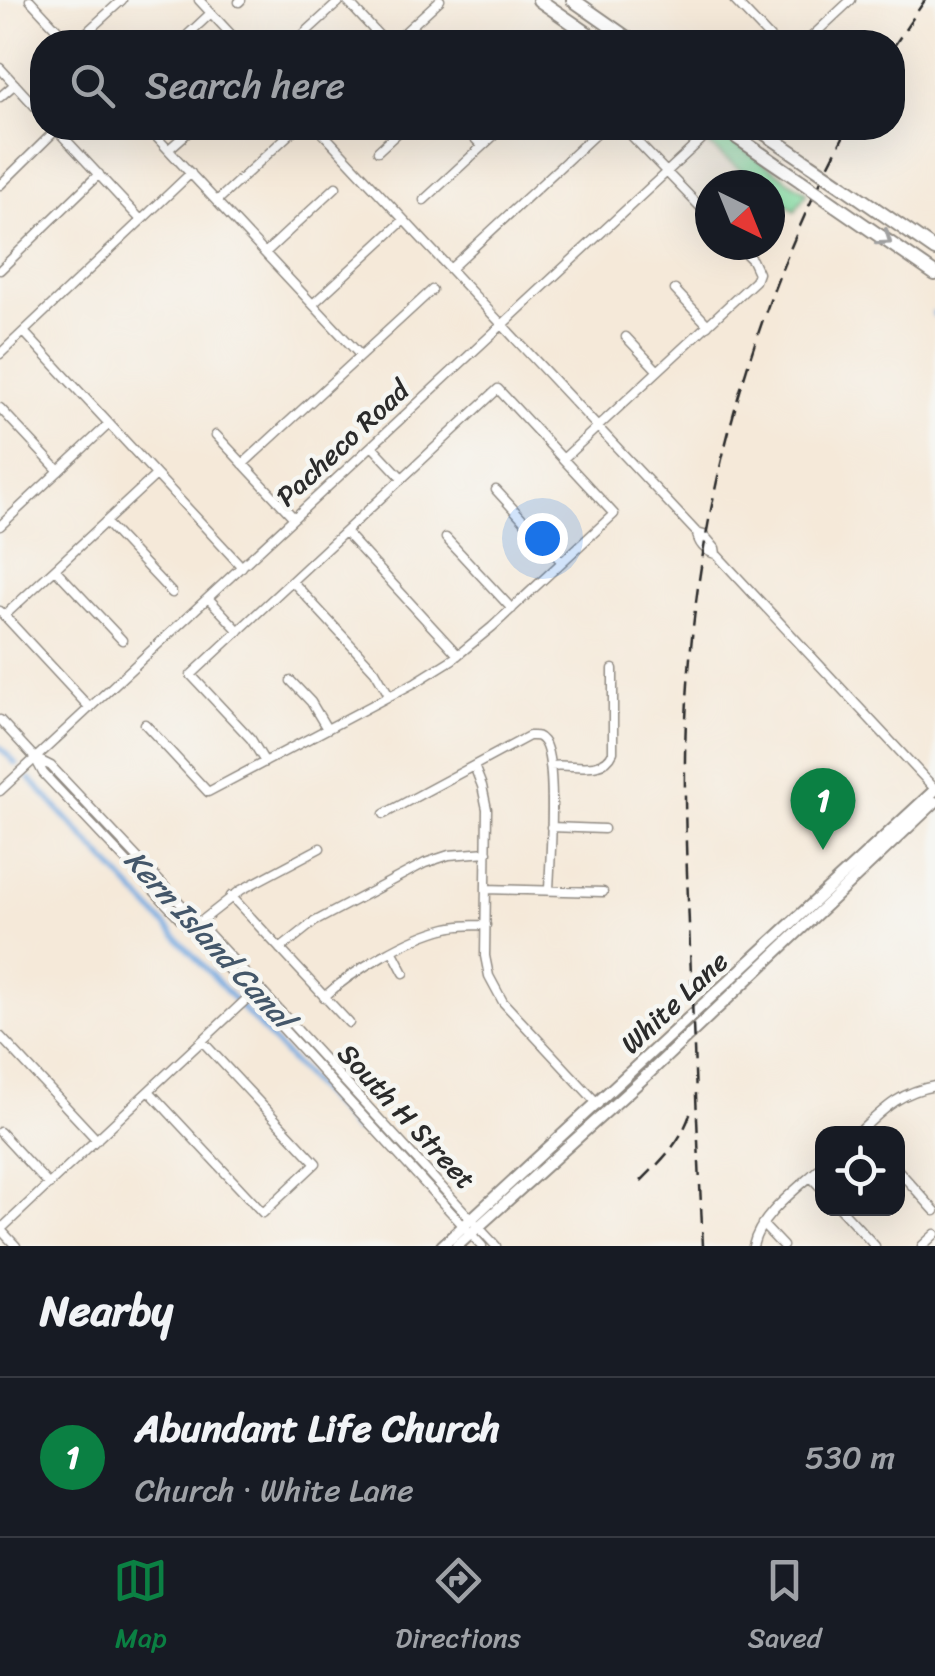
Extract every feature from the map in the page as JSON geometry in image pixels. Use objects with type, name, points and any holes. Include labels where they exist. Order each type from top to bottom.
[{"type":"highway","points":[[539,0],[583,30]]},
{"type":"highway","points":[[573,0],[617,30]]},
{"type":"highway","points":[[742,140],[935,274]]},
{"type":"highway","points":[[775,140],[935,250]]},
{"type":"main road","name":"White Lane","points":[[457,1246],[471,1226],[566,1132],[601,1109],[636,1067],[935,789]]},
{"type":"main road","name":"White Lane","points":[[442,1246],[549,1166],[576,1141],[594,1114],[646,1076],[935,802]]},
{"type":"main road","points":[[712,1014],[728,982]]},
{"type":"main road","points":[[646,1076],[676,1038],[678,1028]]},
{"type":"main road","points":[[549,1166],[551,1154],[566,1132]]},
{"type":"street","points":[[30,0],[61,30]]},
{"type":"street","points":[[87,30],[122,0]]},
{"type":"street","points":[[199,0],[227,30]]},
{"type":"street","points":[[309,30],[343,0],[373,30]]},
{"type":"street","points":[[407,30],[440,0]]},
{"type":"street","points":[[734,0],[763,30]]},
{"type":"street","points":[[819,30],[850,0]]},
{"type":"street","points":[[193,30],[211,13]]},
{"type":"street","points":[[0,68],[30,101]]},
{"type":"street","points":[[0,98],[15,84]]},
{"type":"street","points":[[0,185],[44,140]]},
{"type":"street","points":[[67,140],[141,220]]},
{"type":"street","points":[[159,140],[360,355]]},
{"type":"street","points":[[169,150],[179,140]]},
{"type":"street","points":[[217,201],[283,140]]},
{"type":"street","points":[[329,140],[697,533],[698,541],[716,554],[935,789]]},
{"type":"street","points":[[378,151],[390,140]]},
{"type":"street","points":[[476,140],[482,146]]},
{"type":"street","points":[[424,200],[489,140]]},
{"type":"street","points":[[450,269],[589,140]]},
{"type":"street","points":[[635,140],[695,202]]},
{"type":"street","name":"Pacheco Road","points":[[0,791],[701,140]]},
{"type":"street","points":[[0,354],[191,173]]},
{"type":"street","points":[[0,270],[99,174]]},
{"type":"street","points":[[265,253],[336,186]]},
{"type":"street","points":[[313,304],[404,220]]},
{"type":"street","points":[[562,459],[755,282],[758,273],[752,260]]},
{"type":"street","points":[[243,464],[432,290]]},
{"type":"street","points":[[675,290],[708,324]]},
{"type":"street","points":[[24,332],[242,567]]},
{"type":"street","points":[[626,336],[658,371]]},
{"type":"street","points":[[145,724],[208,792],[390,695],[458,654],[614,514],[498,390],[192,674],[246,734],[264,762]]},
{"type":"street","points":[[0,408],[58,471]]},
{"type":"street","points":[[0,526],[109,424]]},
{"type":"street","points":[[216,435],[294,518]]},
{"type":"street","points":[[372,446],[402,478]]},
{"type":"street","points":[[90,708],[2,613],[156,475]]},
{"type":"street","points":[[496,490],[562,562]]},
{"type":"street","points":[[0,510],[8,518]]},
{"type":"street","points":[[106,522],[172,594]]},
{"type":"street","points":[[345,532],[458,654]]},
{"type":"street","points":[[446,538],[512,609]]},
{"type":"street","points":[[55,569],[122,640]]},
{"type":"street","points":[[292,582],[375,671],[390,695]]},
{"type":"street","points":[[208,598],[239,631]]},
{"type":"street","points":[[550,766],[608,763],[613,752],[613,670]]},
{"type":"street","points":[[291,681],[311,702],[327,729]]},
{"type":"street","name":"South H Street","points":[[0,720],[82,815],[400,1142],[471,1226],[482,1246]]},
{"type":"street","points":[[384,814],[535,735],[546,745],[550,766],[550,890]]},
{"type":"street","name":"South H Street","points":[[36,758],[51,766],[199,924],[364,1118],[471,1226],[496,1246]]},
{"type":"street","points":[[474,766],[486,798],[488,820],[486,966],[497,994],[601,1109]]},
{"type":"street","points":[[82,815],[113,840],[120,840]]},
{"type":"street","points":[[551,828],[604,829]]},
{"type":"street","points":[[158,895],[189,921],[199,924],[231,896],[320,848]]},
{"type":"street","points":[[280,949],[314,922],[426,863],[450,855],[487,852]]},
{"type":"street","points":[[486,889],[603,892]]},
{"type":"street","points":[[231,896],[349,1023]]},
{"type":"street","points":[[324,996],[349,976],[422,936],[446,928],[486,925]]},
{"type":"street","points":[[393,952],[404,973]]},
{"type":"street","points":[[16,1246],[0,1230],[255,992]]},
{"type":"street","points":[[0,1036],[97,1140]]},
{"type":"street","points":[[149,1091],[263,1213],[316,1163],[202,1041]]},
{"type":"street","points":[[867,1126],[900,1096],[935,1086]]},
{"type":"street","points":[[364,1118],[400,1142]]},
{"type":"street","points":[[0,1132],[49,1184]]},
{"type":"street","points":[[753,1246],[762,1224],[815,1173]]},
{"type":"street","points":[[811,1177],[815,1182]]},
{"type":"street","points":[[905,1178],[935,1211]]},
{"type":"street","points":[[847,1216],[875,1246]]},
{"type":"street","points":[[762,1224],[782,1246]]},
{"type":"street","points":[[922,1246],[935,1234]]},
{"type":"green space","points":[[717,140],[730,140],[774,170],[741,170],[710,146]]},
{"type":"green space","points":[[785,178],[807,193],[795,211],[785,204]]},
{"type":"waterway","name":"Kern Island Canal","points":[[0,747],[16,764]]},
{"type":"waterway","name":"Kern Island Canal","points":[[30,779],[356,1131]]},
{"type":"railway","points":[[905,30],[925,0]]},
{"type":"railway","points":[[703,1246],[685,794],[693,625],[718,478],[758,333],[784,263],[842,140]]},
{"type":"railway","points":[[641,1181],[678,1139],[692,1108]]},
{"type":"place","name":"Abundant Life Church","points":[[823,850]]}]
